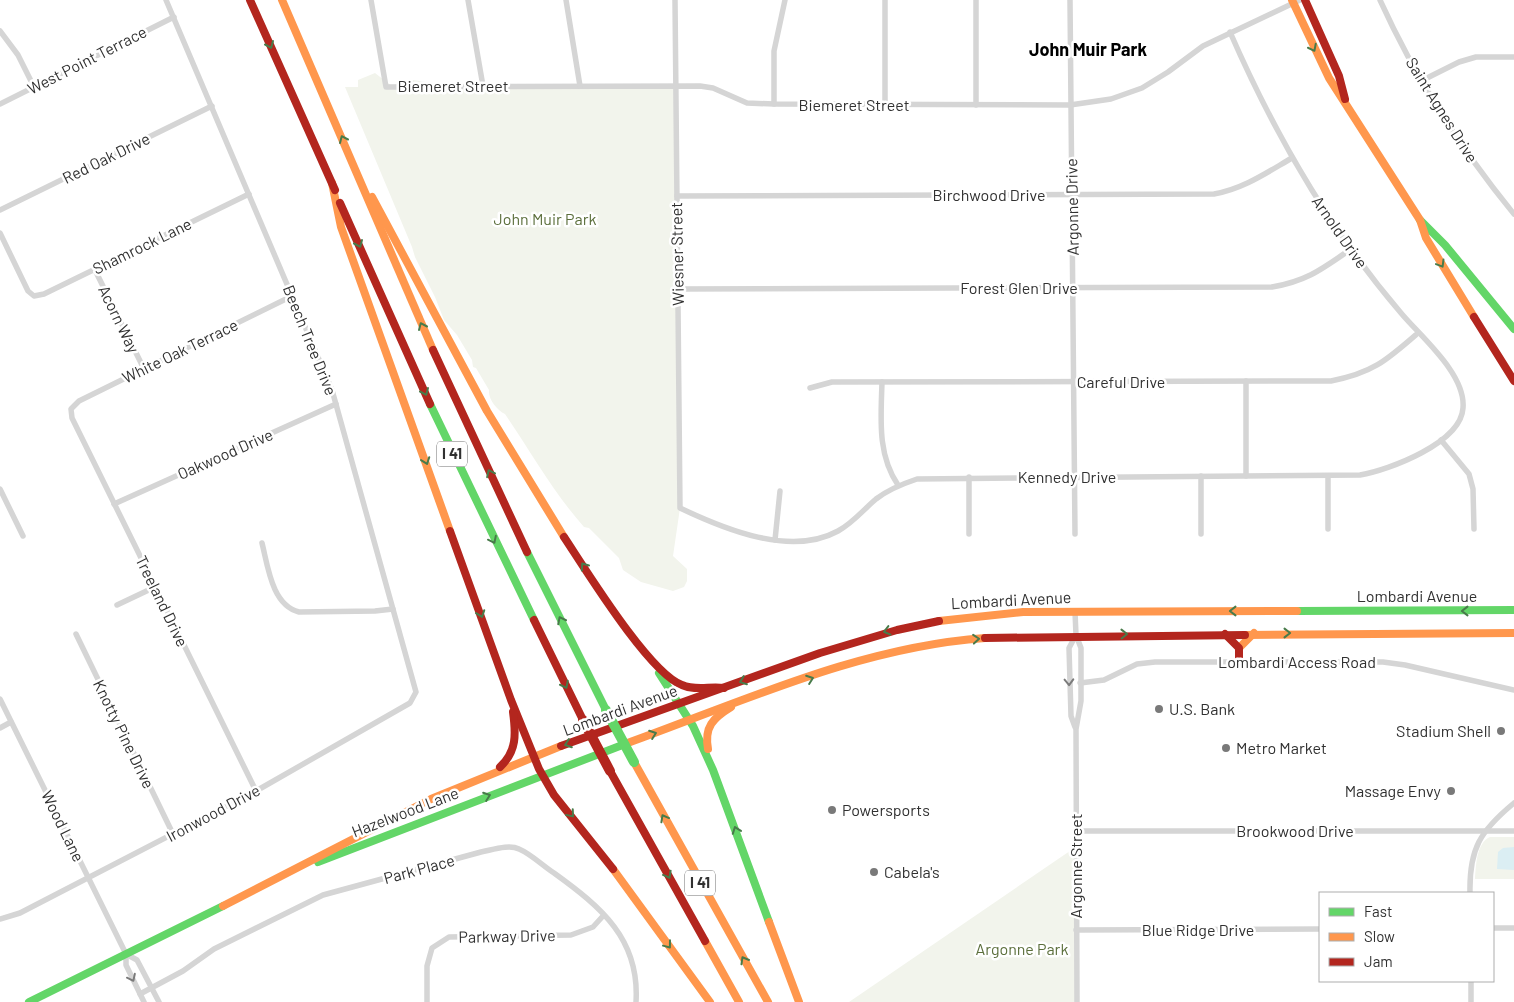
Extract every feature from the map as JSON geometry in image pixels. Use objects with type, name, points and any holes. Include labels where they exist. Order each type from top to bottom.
[{"type":"main road","name":"I 41","points":[[250,0],[457,464],[583,720],[738,1002]]},
{"type":"main road","name":"I 41","points":[[282,0],[414,309],[483,460],[606,710],[768,1002]]},
{"type":"main road","points":[[1305,0],[1339,76],[1346,101]]},
{"type":"main road","points":[[1295,1],[1327,73],[1420,220],[1426,238],[1438,259],[1514,381]]},
{"type":"main road","points":[[332,183],[341,227],[511,700],[542,775],[710,1002]]},
{"type":"main road","points":[[362,184],[380,209],[425,300],[494,422],[569,545],[643,648],[680,704],[714,770]]},
{"type":"main road","points":[[1420,220],[1446,245],[1509,320],[1514,329]]},
{"type":"main road","name":"Lombardi Avenue","points":[[534,757],[850,641],[920,623],[996,613],[1514,610]]},
{"type":"main road","points":[[1224,633],[1239,648],[1240,661]]},
{"type":"main road","points":[[1239,648],[1254,633]]},
{"type":"main road","points":[[542,775],[849,664],[912,647],[992,637],[1076,635],[1514,633]]},
{"type":"main road","points":[[643,648],[679,684],[692,688],[724,688]]},
{"type":"main road","points":[[492,773],[506,763],[515,746],[517,735],[511,700]]},
{"type":"main road","points":[[731,707],[712,718],[706,728],[706,743],[714,770],[799,1002]]},
{"type":"main road","name":"Hazelwood Lane","points":[[29,1002],[279,878],[405,811],[534,757]]},
{"type":"main road","name":"Hazelwood Lane","points":[[279,878],[542,775]]},
{"type":"street","name":"Beech Tree Drive","points":[[166,0],[336,404],[416,692]]},
{"type":"street","name":"Biemeret Street","points":[[370,0],[386,87],[676,86],[713,88],[747,102],[886,105],[1070,105],[1111,99],[1142,88],[1168,72],[1203,46],[1295,1]]},
{"type":"street","points":[[468,0],[483,86]]},
{"type":"street","points":[[566,0],[580,86]]},
{"type":"street","name":"Wiesner Street","points":[[674,0],[680,508]]},
{"type":"street","points":[[774,104],[774,51],[785,0]]},
{"type":"street","points":[[885,0],[886,105]]},
{"type":"street","points":[[976,0],[976,105]]},
{"type":"street","name":"Argonne Drive","points":[[1070,0],[1076,534]]},
{"type":"street","name":"Saint Agnes Drive","points":[[1380,0],[1421,81],[1463,147],[1514,214]]},
{"type":"street","name":"West Point Terrace","points":[[0,104],[174,17]]},
{"type":"street","points":[[0,31],[18,55],[34,87]]},
{"type":"street","name":"Arnold Drive","points":[[1230,32],[1292,158],[1319,204],[1383,292],[1418,333],[1450,366],[1462,395],[1464,409],[1460,419]]},
{"type":"street","points":[[1421,81],[1459,62],[1476,57],[1514,57]]},
{"type":"street","name":"Red Oak Drive","points":[[0,210],[212,106]]},
{"type":"street","name":"Birchwood Drive","points":[[677,196],[1214,194],[1232,191],[1250,183],[1292,158]]},
{"type":"street","name":"Shamrock Lane","points":[[0,233],[28,291],[34,296],[44,294],[95,270],[249,194]]},
{"type":"street","name":"Forest Glen Drive","points":[[678,289],[1272,287],[1296,283],[1318,272],[1351,249]]},
{"type":"street","name":"Acorn Way","points":[[95,270],[144,369]]},
{"type":"street","name":"White Oak Terrace","points":[[71,409],[78,400],[292,296]]},
{"type":"street","name":"Careful Drive","points":[[810,388],[832,382],[1331,381],[1356,376],[1380,365],[1418,333]]},
{"type":"street","points":[[1246,381],[1246,476]]},
{"type":"street","points":[[882,382],[881,432],[884,454],[898,485]]},
{"type":"street","name":"Oakwood Drive","points":[[114,504],[336,404]]},
{"type":"street","name":"Treeland Drive","points":[[71,409],[72,418],[256,791]]},
{"type":"street","name":"Kennedy Drive","points":[[680,508],[735,532],[775,540],[813,540],[837,532],[859,517],[876,500],[898,485],[930,477],[1360,475],[1412,459],[1441,440],[1460,419]]},
{"type":"street","points":[[1441,440],[1469,474],[1473,489],[1474,529]]},
{"type":"street","points":[[1201,476],[1201,534]]},
{"type":"street","points":[[1328,476],[1328,529]]},
{"type":"street","points":[[969,477],[969,534]]},
{"type":"street","points":[[0,489],[23,536]]},
{"type":"street","points":[[775,540],[780,491]]},
{"type":"street","points":[[262,543],[275,590],[290,610],[300,612],[393,609]]},
{"type":"street","points":[[117,605],[155,587]]},
{"type":"street","name":"Argonne Street","points":[[1075,612],[1076,635],[1080,648],[1080,701],[1076,730],[1077,1002]]},
{"type":"street","name":"Knotty Pine Drive","points":[[76,634],[173,834]]},
{"type":"street","name":"Argonne Street","points":[[1076,635],[1069,648],[1071,716],[1076,730]]},
{"type":"street","name":"Lombardi Access Road","points":[[1080,683],[1104,680],[1137,664],[1240,661],[1394,664],[1514,690]]},
{"type":"street","name":"Ironwood Drive","points":[[0,919],[20,912],[256,791],[410,703],[416,692]]},
{"type":"street","name":"Wood Lane","points":[[0,699],[126,954]]},
{"type":"street","points":[[0,728],[12,722]]},
{"type":"street","points":[[1470,892],[1473,853],[1485,830],[1514,803]]},
{"type":"street","name":"Brookwood Drive","points":[[1076,831],[1514,831]]},
{"type":"street","name":"Park Place","points":[[140,994],[214,949],[324,896],[500,848],[518,848],[580,892],[618,932],[631,954],[637,976],[636,1002]]},
{"type":"street","name":"Parkway Drive","points":[[427,1002],[426,966],[432,948],[449,936],[571,935],[593,927],[603,916]]},
{"type":"street","points":[[1494,928],[1514,928]]},
{"type":"street","name":"Blue Ridge Drive","points":[[1076,930],[1319,929]]},
{"type":"street","points":[[144,1002],[126,965],[126,954],[137,960],[159,1002]]},
{"type":"street","points":[[1470,982],[1471,1002]]},
{"type":"green space","name":"John Muir Park","points":[[375,73],[393,87],[407,86],[413,80],[440,84],[675,86],[680,508],[673,556],[687,569],[687,581],[684,587],[673,591],[641,582],[623,570],[619,558],[589,528],[584,527],[573,514],[552,486],[505,414],[496,407],[489,390],[476,368],[473,367],[472,360],[457,335],[444,320],[415,257],[345,87],[358,87],[358,80]]},
{"type":"green space","points":[[1490,837],[1514,837],[1514,879],[1475,879],[1479,850],[1485,840]]},
{"type":"green space","name":"Argonne Park","points":[[1076,847],[1075,1002],[849,1002],[1064,855]]},
{"type":"shaded area","points":[[1514,847],[1514,870],[1497,869],[1498,852],[1503,848]]},
{"type":"traffic: fast","points":[[1420,220],[1445,245],[1514,329]]},
{"type":"traffic: fast","points":[[430,404],[534,620]]},
{"type":"traffic: fast","points":[[527,552],[606,710]]},
{"type":"traffic: fast","points":[[1297,611],[1514,610]]},
{"type":"traffic: fast","points":[[659,673],[693,726],[713,770],[769,922]]},
{"type":"traffic: fast","points":[[606,710],[634,762]]},
{"type":"traffic: fast","points":[[318,862],[625,744]]},
{"type":"traffic: fast","points":[[29,1002],[223,906]]},
{"type":"traffic: slow","points":[[282,0],[433,350]]},
{"type":"traffic: slow","points":[[1292,0],[1329,78],[1420,220],[1426,238],[1474,317]]},
{"type":"traffic: slow","points":[[332,183],[341,227],[450,531]]},
{"type":"traffic: slow","points":[[372,197],[487,411],[564,537]]},
{"type":"traffic: slow","points":[[939,621],[1023,612],[1297,611]]},
{"type":"traffic: slow","points":[[1239,648],[1254,633]]},
{"type":"traffic: slow","points":[[1245,635],[1514,633]]},
{"type":"traffic: slow","points":[[625,744],[757,694],[847,664],[892,652],[938,643],[985,638]]},
{"type":"traffic: slow","points":[[708,749],[707,735],[711,724],[719,715],[731,707]]},
{"type":"traffic: slow","points":[[223,906],[431,799],[561,746]]},
{"type":"traffic: slow","points":[[634,762],[768,1002]]},
{"type":"traffic: slow","points":[[613,869],[710,1002]]},
{"type":"traffic: slow","points":[[769,922],[799,1002]]},
{"type":"traffic: slow","points":[[705,941],[739,1002]]},
{"type":"traffic: jam","points":[[250,0],[335,190]]},
{"type":"traffic: jam","points":[[1305,0],[1339,76],[1345,99]]},
{"type":"traffic: jam","points":[[340,203],[430,404]]},
{"type":"traffic: jam","points":[[1474,317],[1514,381]]},
{"type":"traffic: jam","points":[[433,350],[527,552]]},
{"type":"traffic: jam","points":[[450,531],[511,700],[539,769],[554,795],[613,869]]},
{"type":"traffic: jam","points":[[564,537],[636,642],[668,677],[687,687],[724,688]]},
{"type":"traffic: jam","points":[[534,620],[583,720]]},
{"type":"traffic: jam","points":[[561,746],[820,653],[897,630],[939,621]]},
{"type":"traffic: jam","points":[[1225,634],[1239,648],[1239,661]]},
{"type":"traffic: jam","points":[[985,638],[1245,635]]},
{"type":"traffic: jam","points":[[500,767],[510,755],[514,742],[513,712]]},
{"type":"traffic: jam","points":[[583,720],[610,771]]},
{"type":"traffic: jam","points":[[610,771],[705,941]]},
{"type":"place","name":"U.S. Bank","points":[[1159,709]]},
{"type":"place","name":"Stadium Shell","points":[[1501,731]]},
{"type":"place","name":"Metro Market","points":[[1226,748]]},
{"type":"place","name":"Massage Envy","points":[[1451,791]]},
{"type":"place","name":"Powersports","points":[[832,810]]},
{"type":"place","name":"Cabela's","points":[[874,872]]},
{"type":"district","name":"John Muir Park","points":[[1088,50]]}]
